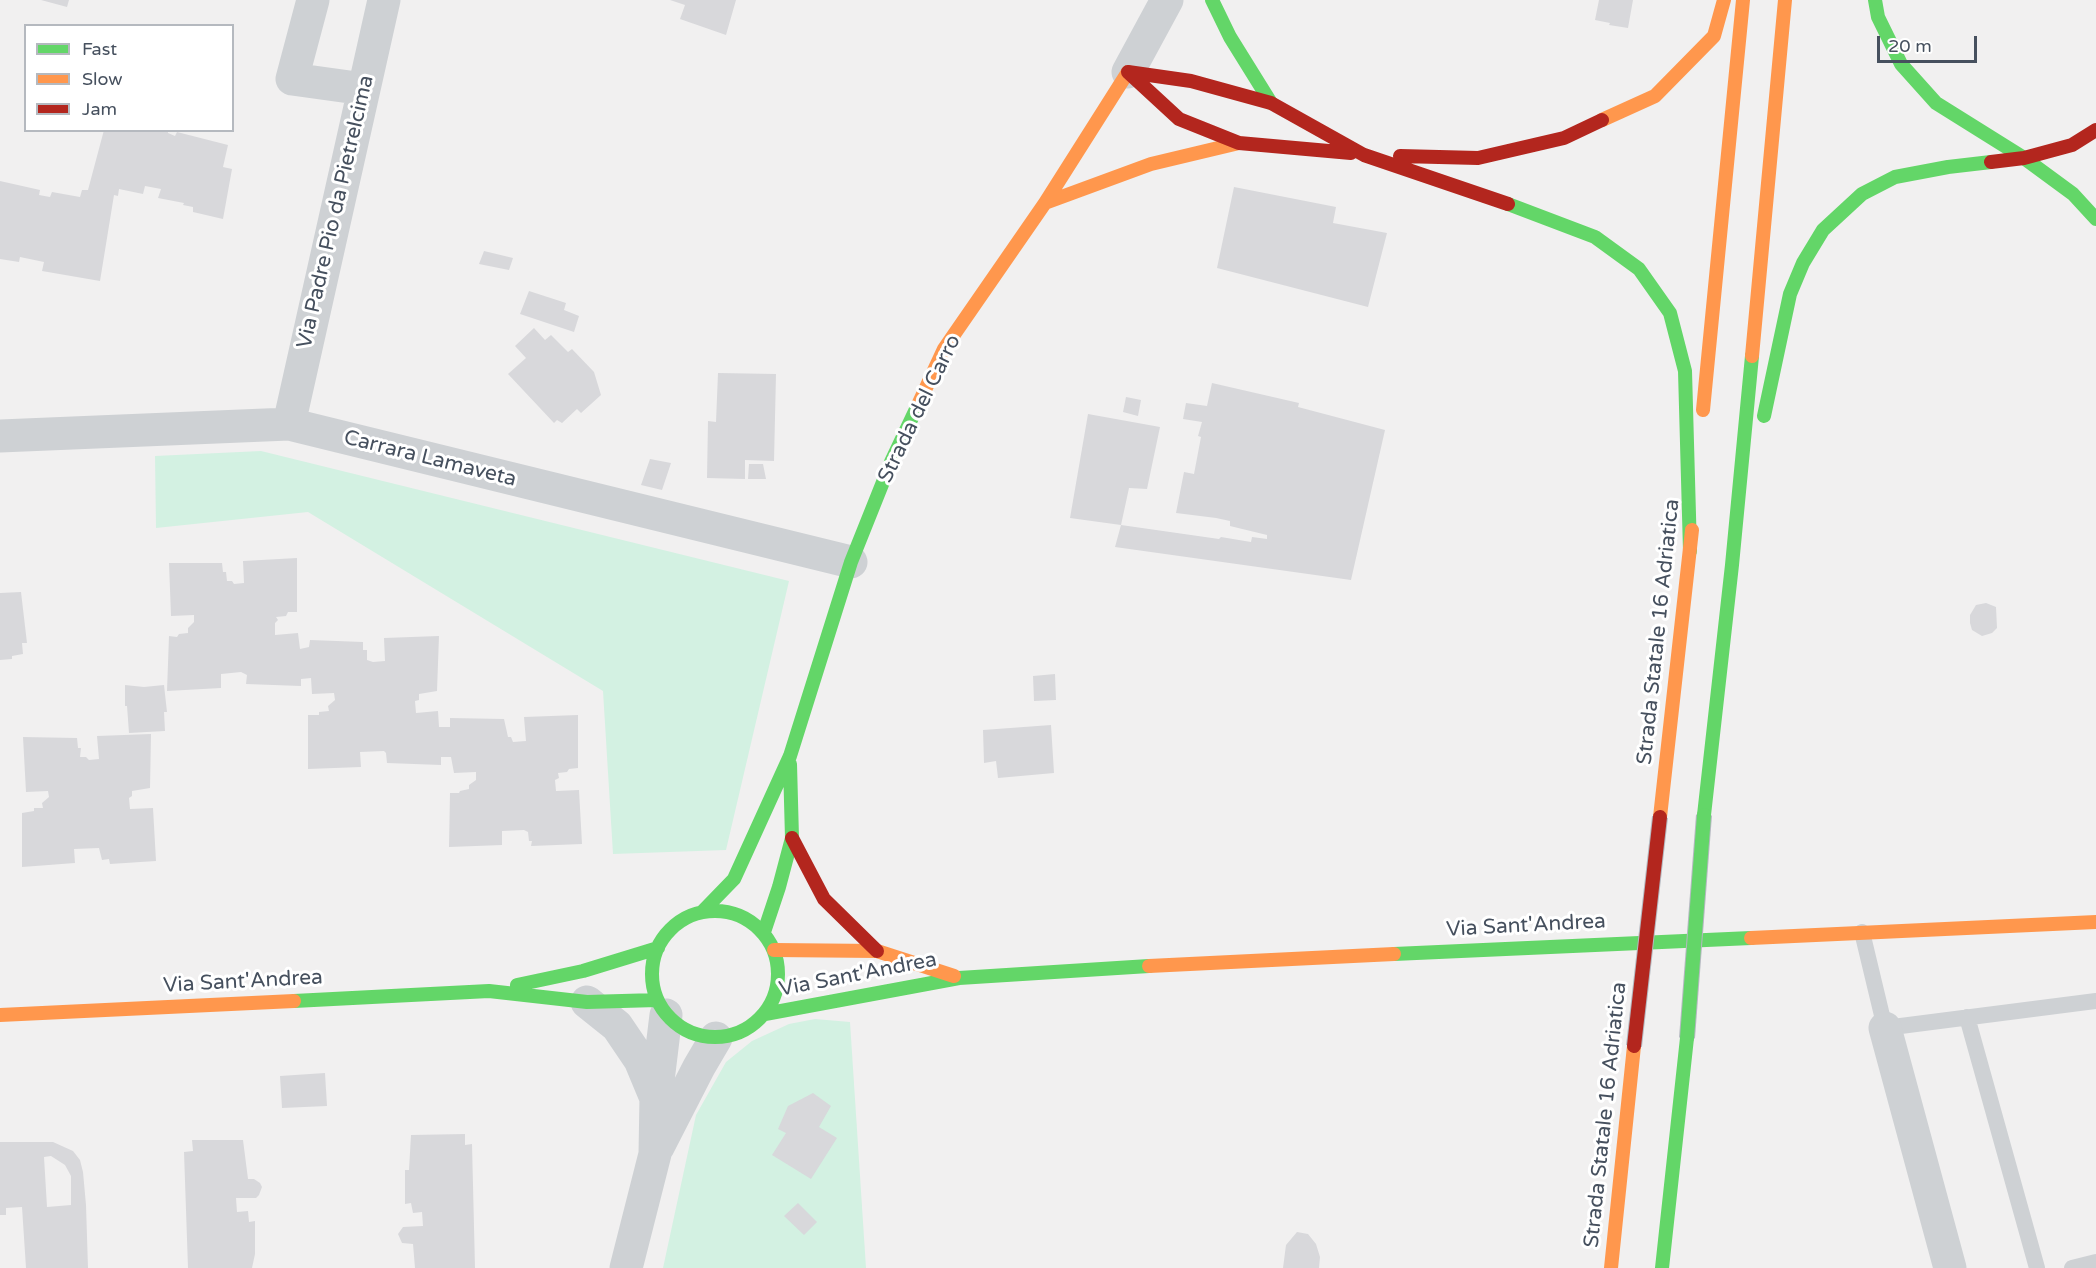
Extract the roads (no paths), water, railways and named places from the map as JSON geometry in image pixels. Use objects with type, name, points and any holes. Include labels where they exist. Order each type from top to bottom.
[{"type":"main road","points":[[1212,0],[1230,37],[1271,103]]},
{"type":"main road","points":[[1128,72],[1179,119],[1239,143],[1364,155],[1478,158],[1564,138],[1655,96],[1714,36],[1724,0]]},
{"type":"main road","name":"Strada Statale 16 Adriatica","points":[[1611,1268],[1690,550],[1743,0]]},
{"type":"main road","points":[[1662,1268],[1687,1038],[1704,816],[1732,565],[1785,0]]},
{"type":"main road","points":[[1875,0],[1878,17],[1900,64],[1936,103],[2024,158],[2073,194],[2096,219]]},
{"type":"main road","points":[[1128,72],[1191,81],[1271,103],[1364,155],[1477,192],[1596,237],[1639,270],[1670,314],[1685,371],[1690,550]]},
{"type":"main road","name":"Strada del Carro","points":[[702,912],[734,879],[790,756],[851,562],[891,462],[944,350],[1045,203],[1128,72]]},
{"type":"main road","points":[[1761,429],[1790,294],[1803,263],[1823,230],[1862,194],[1895,177],[1948,167],[2024,158],[2072,145],[2096,130]]},
{"type":"main road","points":[[1045,203],[1151,164],[1239,143]]},
{"type":"main road","points":[[2072,145],[2088,148]]},
{"type":"main road","points":[[2073,194],[2096,194]]},
{"type":"main road","points":[[1732,565],[1756,452]]},
{"type":"main road","name":"Strada del Carro","points":[[764,932],[792,838],[790,756]]},
{"type":"main road","points":[[792,838],[824,899],[877,951]]},
{"type":"main road","name":"Via Sant'Andrea","points":[[719,910],[751,921],[764,932],[774,950],[779,966],[774,999],[765,1014],[752,1027],[735,1035],[716,1038],[698,1035],[680,1028],[662,1008],[652,983],[652,965],[658,948],[668,931],[684,919],[702,912],[719,910]]},
{"type":"main road","name":"Via Sant'Andrea","points":[[765,1014],[959,978],[1173,964],[2096,922]]},
{"type":"main road","name":"Via Sant'Andrea","points":[[489,992],[583,971],[658,948]]},
{"type":"main road","name":"Via Sant'Andrea","points":[[774,950],[877,951],[959,978]]},
{"type":"main road","name":"Via Sant'Andrea","points":[[0,1015],[489,992],[662,1008]]},
{"type":"street","points":[[313,0],[292,79],[364,89]]},
{"type":"street","name":"Via Padre Pio da Pietrelcima","points":[[289,424],[384,0]]},
{"type":"street","name":"Strada del Carro","points":[[1128,72],[1167,0]]},
{"type":"street","name":"Carrara Lamaveta","points":[[0,436],[289,424],[851,562]]},
{"type":"street","points":[[587,1002],[618,1026],[640,1060],[656,1097]]},
{"type":"street","points":[[655,1154],[662,1008]]},
{"type":"street","points":[[1886,1028],[1950,1268]]},
{"type":"street","points":[[626,1268],[655,1154],[716,1038]]},
{"type":"lane","points":[[1862,932],[1886,1028],[2096,1001]]},
{"type":"lane","points":[[1967,1017],[2037,1268]]},
{"type":"lane","points":[[2072,1268],[2096,1262]]}]
